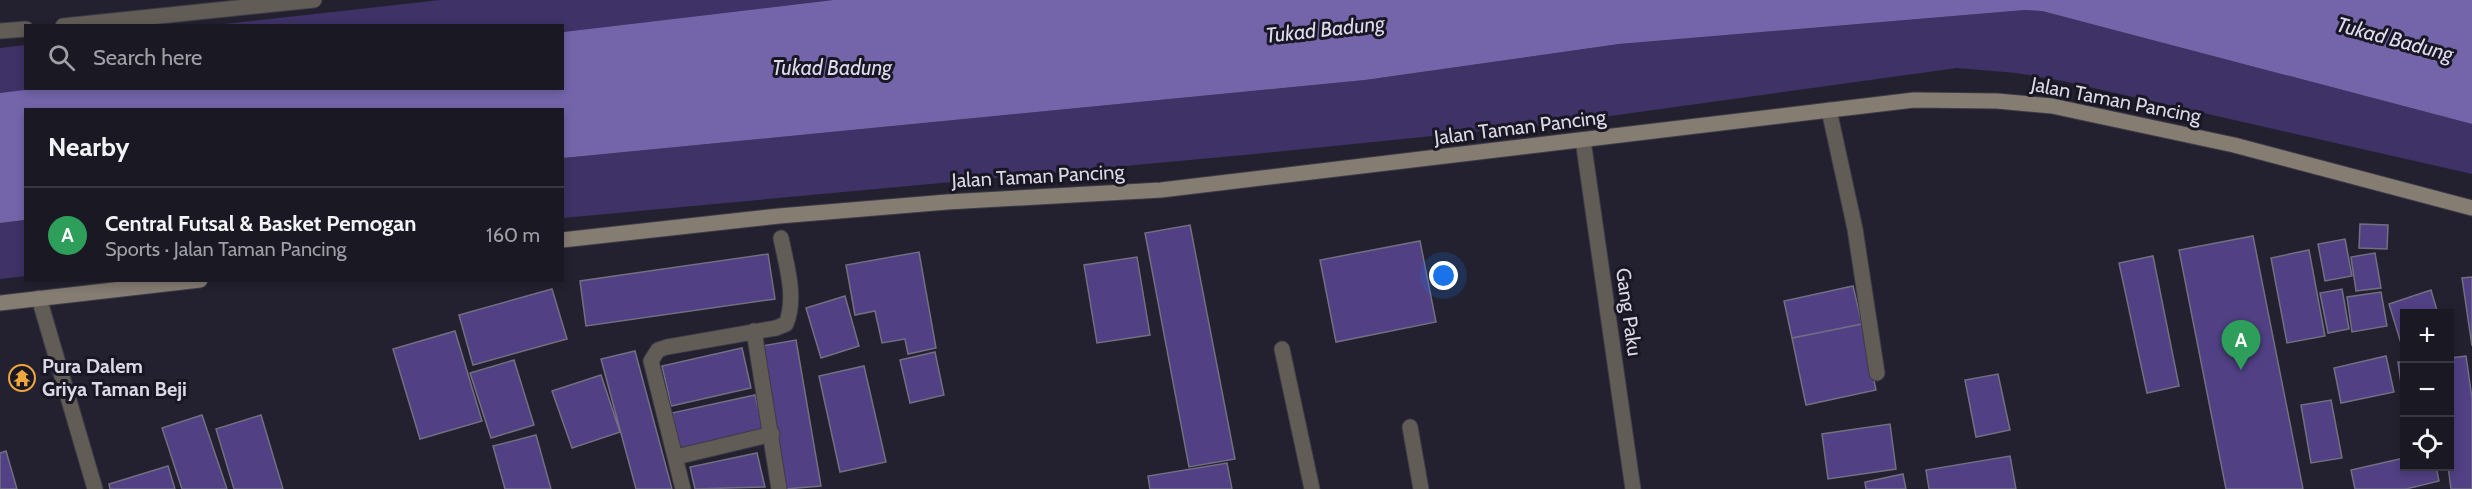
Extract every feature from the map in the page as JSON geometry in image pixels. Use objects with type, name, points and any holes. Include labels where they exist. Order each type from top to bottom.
[{"type":"street","points":[[82,24],[314,0]]},
{"type":"street","points":[[0,31],[24,29]]},
{"type":"street","name":"Jalan Taman Pancing","points":[[564,240],[779,216],[936,203],[1161,190],[1914,100],[1997,101],[2052,106],[2234,145],[2472,208]]},
{"type":"street","points":[[1829,110],[1855,229],[1877,373]]},
{"type":"street","name":"Gang Paku","points":[[1583,140],[1633,489]]},
{"type":"street","points":[[683,489],[651,361],[655,353],[667,347],[786,324],[790,315],[790,291],[781,238]]},
{"type":"street","points":[[0,303],[182,282]]},
{"type":"street","points":[[39,298],[95,489]]},
{"type":"street","points":[[754,331],[779,489]]},
{"type":"street","points":[[1282,350],[1312,489]]},
{"type":"street","points":[[1410,427],[1421,489]]},
{"type":"street","points":[[676,457],[772,434]]},
{"type":"shaded area","points":[[440,0],[833,0],[564,32],[564,24],[224,24]]},
{"type":"shaded area","points":[[2025,10],[2042,11],[2472,124],[2472,174],[2063,81],[2016,73],[1957,68],[1560,123],[1255,154],[564,218],[564,158],[1365,80],[1619,44]]},
{"type":"shaded area","points":[[24,45],[24,90],[31,90],[0,93],[0,48]]},
{"type":"shaded area","points":[[24,220],[24,276],[0,279],[0,223]]},
{"type":"water","name":"Tukad Badung","points":[[833,0],[2472,0],[2472,124],[2042,11],[2025,10],[1619,44],[1365,80],[564,158],[564,108],[24,108],[24,220],[0,223],[0,93],[25,90],[564,90],[564,32]]},
{"type":"building","points":[[2360,224],[2388,225],[2387,249],[2359,248]]},
{"type":"building","points":[[1190,225],[1235,459],[1189,467],[1145,233]]},
{"type":"building","points":[[2253,236],[2303,489],[2226,489],[2179,250]]},
{"type":"building","points":[[2345,239],[2352,276],[2325,281],[2318,244]]},
{"type":"building","points":[[1420,241],[1436,322],[1336,342],[1320,260]]},
{"type":"building","points":[[2309,250],[2325,336],[2287,343],[2271,258]]},
{"type":"building","points":[[919,252],[936,348],[908,354],[905,339],[882,343],[875,311],[855,315],[846,265]]},
{"type":"building","points":[[2375,253],[2381,288],[2356,291],[2351,257]]},
{"type":"building","points":[[768,254],[775,299],[586,326],[580,281]]},
{"type":"building","points":[[2153,256],[2179,386],[2147,393],[2119,263]]},
{"type":"building","points":[[1137,257],[1150,335],[1097,343],[1084,265]]},
{"type":"building","points":[[2472,277],[2472,346],[2462,278]]},
{"type":"building","points":[[1853,286],[1862,324],[1792,338],[1784,301]]},
{"type":"building","points":[[552,289],[567,339],[473,365],[459,315]]},
{"type":"building","points":[[2342,289],[2349,329],[2328,333],[2320,293]]},
{"type":"building","points":[[2431,290],[2437,309],[2400,309],[2400,340],[2389,304]]},
{"type":"building","points":[[2381,292],[2387,326],[2352,332],[2347,297]]},
{"type":"building","points":[[845,296],[859,346],[821,358],[806,308]]},
{"type":"building","points":[[1862,324],[1876,390],[1806,405],[1792,338]]},
{"type":"building","points":[[455,331],[482,421],[420,439],[393,349]]},
{"type":"building","points":[[796,340],[821,486],[786,489],[762,346]]},
{"type":"building","points":[[742,348],[751,388],[671,406],[662,366]]},
{"type":"building","points":[[635,351],[672,489],[636,489],[601,359]]},
{"type":"building","points":[[935,352],[944,395],[910,403],[900,360]]},
{"type":"building","points":[[2386,356],[2394,392],[2341,403],[2334,368]]},
{"type":"building","points":[[2466,356],[2472,398],[2472,489],[2451,489],[2449,471],[2454,471],[2454,358]]},
{"type":"building","points":[[514,360],[534,425],[491,438],[470,373]]},
{"type":"building","points":[[864,366],[886,462],[840,472],[819,376]]},
{"type":"building","points":[[1998,374],[2010,430],[1976,437],[1965,380]]},
{"type":"building","points":[[601,375],[620,432],[572,448],[552,391]]},
{"type":"building","points":[[755,395],[764,433],[681,452],[672,413]]},
{"type":"building","points":[[2331,400],[2342,458],[2311,463],[2301,405]]},
{"type":"building","points":[[202,415],[227,489],[182,489],[162,428]]},
{"type":"building","points":[[261,415],[283,489],[234,489],[216,429]]},
{"type":"building","points":[[1890,424],[1896,469],[1828,479],[1822,434]]},
{"type":"building","points":[[536,435],[551,489],[505,489],[493,446]]},
{"type":"building","points":[[6,451],[17,489],[0,489],[0,453]]},
{"type":"building","points":[[757,453],[765,487],[695,489],[690,467]]},
{"type":"building","points":[[2010,456],[2016,489],[1929,489],[1926,470]]},
{"type":"building","points":[[2400,459],[2400,471],[2437,471],[2439,481],[2406,489],[2355,489],[2351,470]]},
{"type":"building","points":[[1227,463],[1232,489],[1150,489],[1148,476]]},
{"type":"building","points":[[168,466],[175,489],[110,489],[109,484]]},
{"type":"building","points":[[1903,474],[1906,489],[1866,489],[1865,482]]},
{"type":"place","name":"Central Futsal & Basket Pemogan","points":[[2241,370]]},
{"type":"place","name":"Pura Dalem Griya Taman Beji","points":[[22,378]]}]
